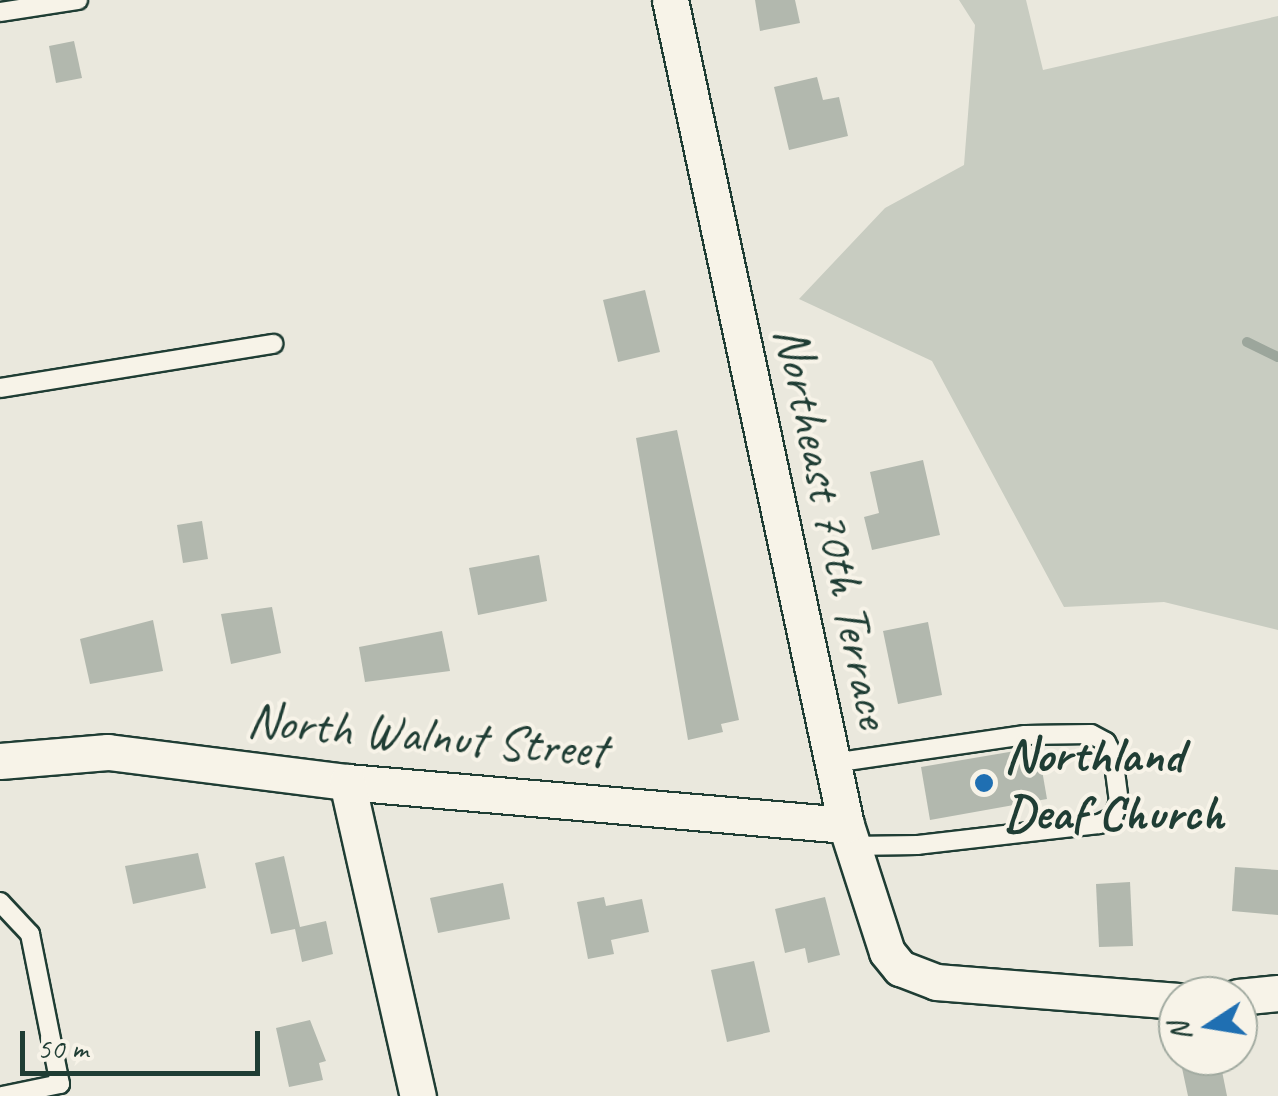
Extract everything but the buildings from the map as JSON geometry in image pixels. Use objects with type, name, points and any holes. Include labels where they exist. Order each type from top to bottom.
[{"type":"street","name":"Northeast 70th Terrace","points":[[670,0],[849,836],[886,952],[900,968],[936,982],[998,991],[1158,1000]]},
{"type":"street","name":"North Walnut Street","points":[[0,761],[108,752],[849,836]]},
{"type":"street","points":[[348,782],[418,1096]]},
{"type":"lane","points":[[0,12],[78,0]]},
{"type":"lane","points":[[0,388],[274,344]]},
{"type":"lane","points":[[833,764],[1025,735],[1091,734],[1106,742],[1113,756],[1119,802],[1112,817],[1099,824],[918,846],[849,836]]},
{"type":"lane","points":[[0,902],[30,934],[60,1084],[2,1096]]},
{"type":"shaded area","points":[[959,0],[1026,0],[1043,70],[1278,16],[1278,630],[1164,602],[1064,607],[932,361],[799,299],[885,208],[964,165],[975,25]]},
{"type":"waterway","points":[[1247,342],[1278,357]]},
{"type":"place","name":"Northland Deaf Church","points":[[984,783]]}]
